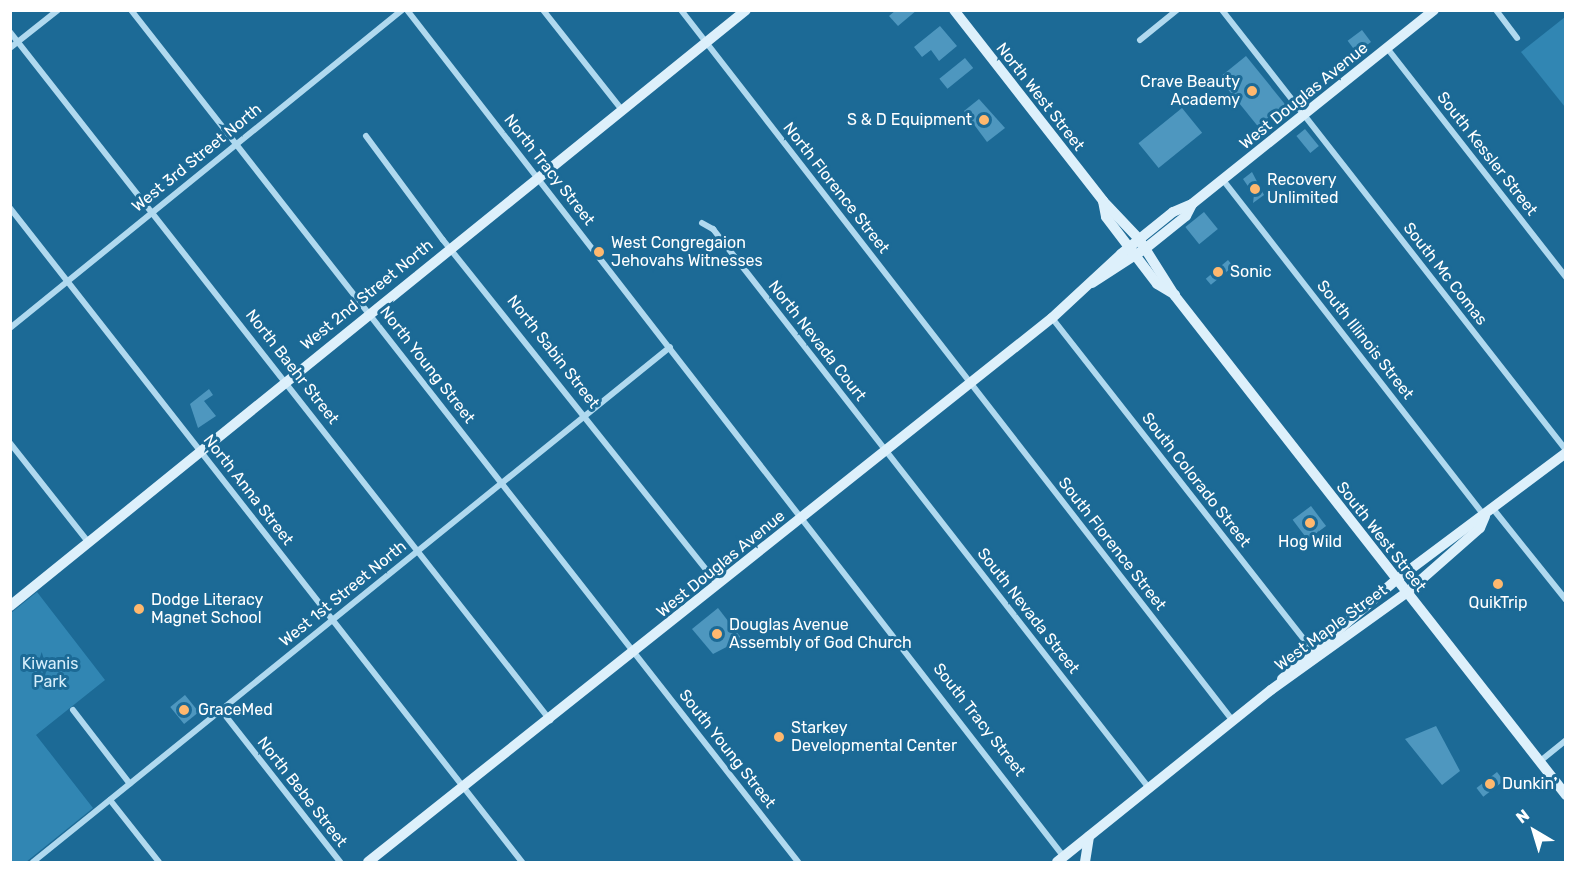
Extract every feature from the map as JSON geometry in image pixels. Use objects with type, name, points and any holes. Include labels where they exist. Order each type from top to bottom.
[{"type":"street","points":[[10,48],[58,10]]},
{"type":"street","name":"North Young Street","points":[[131,10],[635,652]]},
{"type":"street","name":"West 3rd Street North","points":[[10,328],[402,10]]},
{"type":"street","name":"North Tracy Street","points":[[407,10],[802,517]]},
{"type":"street","points":[[543,10],[622,110]]},
{"type":"street","name":"North Florence Street","points":[[681,10],[971,383]]},
{"type":"street","name":"West 2nd Street North","points":[[10,606],[369,312],[746,10]]},
{"type":"street","name":"North West Street","points":[[954,10],[1103,201],[1142,244]]},
{"type":"street","points":[[1140,40],[1177,10]]},
{"type":"street","name":"South Mc Comas","points":[[1222,10],[1566,452]]},
{"type":"street","points":[[1496,10],[1517,38]]},
{"type":"street","name":"West Douglas Avenue","points":[[368,862],[464,789],[971,383],[1052,318],[1089,284],[1304,115],[1429,12]]},
{"type":"street","name":"North Baehr Street","points":[[10,32],[286,380],[550,720]]},
{"type":"street","name":"South Kessler Street","points":[[1387,48],[1566,277]]},
{"type":"street","name":"North Sabin Street","points":[[366,135],[451,247],[718,585]]},
{"type":"street","name":"South Illinois Street","points":[[1222,180],[1490,513],[1566,600]]},
{"type":"street","name":"North West Street","points":[[1103,201],[1106,217],[1132,251]]},
{"type":"street","name":"North Anna Street","points":[[10,208],[522,862]]},
{"type":"street","name":"North Nevada Court","points":[[702,223],[713,229],[886,451]]},
{"type":"street","name":"South West Street","points":[[1142,244],[1176,296],[1566,795]]},
{"type":"street","name":"South West Street","points":[[1132,251],[1157,284],[1176,296]]},
{"type":"street","name":"South Colorado Street","points":[[1052,318],[1319,659]]},
{"type":"street","name":"West 1st Street North","points":[[33,862],[670,347]]},
{"type":"street","name":"South Florence Street","points":[[971,383],[1233,721]]},
{"type":"street","points":[[10,443],[88,543]]},
{"type":"street","name":"South Nevada Street","points":[[886,451],[1149,788]]},
{"type":"street","name":"West Maple Street","points":[[1065,861],[1089,837],[1271,690],[1319,659],[1406,593],[1480,528],[1490,513],[1566,452]]},
{"type":"street","name":"West Maple Street","points":[[1271,690],[1311,649],[1396,580],[1474,519],[1490,513]]},
{"type":"street","name":"South Tracy Street","points":[[802,517],[1065,861]]},
{"type":"street","points":[[1353,615],[1362,626]]},
{"type":"street","name":"South Young Street","points":[[635,652],[798,862]]},
{"type":"street","points":[[73,710],[130,784]]},
{"type":"street","name":"North Bebe Street","points":[[221,710],[340,862]]},
{"type":"street","points":[[1539,762],[1566,740]]},
{"type":"street","points":[[110,800],[159,862]]},
{"type":"street","points":[[1085,862],[1089,837]]},
{"type":"green space","points":[[1565,17],[1565,107],[1521,52]]},
{"type":"green space","name":"Kiwanis Park","points":[[37,592],[105,680],[36,735],[93,808],[26,862],[11,862],[11,613]]},
{"type":"building","points":[[896,10],[917,10],[898,26],[889,16]]},
{"type":"building","points":[[940,26],[957,46],[939,61],[931,50],[922,57],[914,47]]},
{"type":"building","points":[[1362,30],[1371,42],[1357,53],[1348,41]]},
{"type":"building","name":"Crave Beauty Academy","points":[[1246,56],[1285,104],[1258,126],[1219,78]]},
{"type":"building","points":[[965,58],[973,68],[948,89],[939,79]]},
{"type":"building","name":"S & D Equipment","points":[[979,99],[1005,128],[987,142],[964,111]]},
{"type":"building","points":[[1182,108],[1202,133],[1159,168],[1138,143]]},
{"type":"building","points":[[1305,129],[1319,146],[1310,153],[1296,136]]},
{"type":"building","name":"Recovery Unlimited","points":[[1252,172],[1264,195],[1253,203],[1254,195],[1243,179]]},
{"type":"building","points":[[1204,212],[1218,229],[1199,244],[1185,227]]},
{"type":"building","name":"Sonic","points":[[1228,260],[1233,266],[1211,285],[1206,279]]},
{"type":"building","points":[[209,389],[213,395],[204,401],[216,416],[198,428],[190,404]]},
{"type":"building","name":"Hog Wild","points":[[1311,506],[1326,526],[1308,540],[1293,520]]},
{"type":"building","name":"Douglas Avenue Assembly of God Church","points":[[718,608],[742,639],[713,654],[692,629]]},
{"type":"building","name":"GraceMed","points":[[185,695],[199,712],[184,724],[170,707]]},
{"type":"building","points":[[1436,726],[1460,771],[1442,785],[1405,739]]},
{"type":"building","name":"Dunkin'","points":[[1497,772],[1504,781],[1483,797],[1477,788]]},
{"type":"place","name":"Crave Beauty Academy","points":[[1252,91]]},
{"type":"place","name":"S & D Equipment","points":[[984,120]]},
{"type":"place","name":"Recovery Unlimited","points":[[1255,189]]},
{"type":"place","name":"West Congregaion Jehovahs Witnesses","points":[[599,252]]},
{"type":"place","name":"Sonic","points":[[1218,272]]},
{"type":"place","name":"Hog Wild","points":[[1310,523]]},
{"type":"place","name":"QuikTrip","points":[[1498,584]]},
{"type":"place","name":"Dodge Literacy Magnet School","points":[[139,609]]},
{"type":"place","name":"Douglas Avenue Assembly of God Church","points":[[717,634]]},
{"type":"place","name":"GraceMed","points":[[184,710]]},
{"type":"place","name":"Starkey Developmental Center","points":[[779,737]]},
{"type":"place","name":"Dunkin'","points":[[1490,784]]}]
